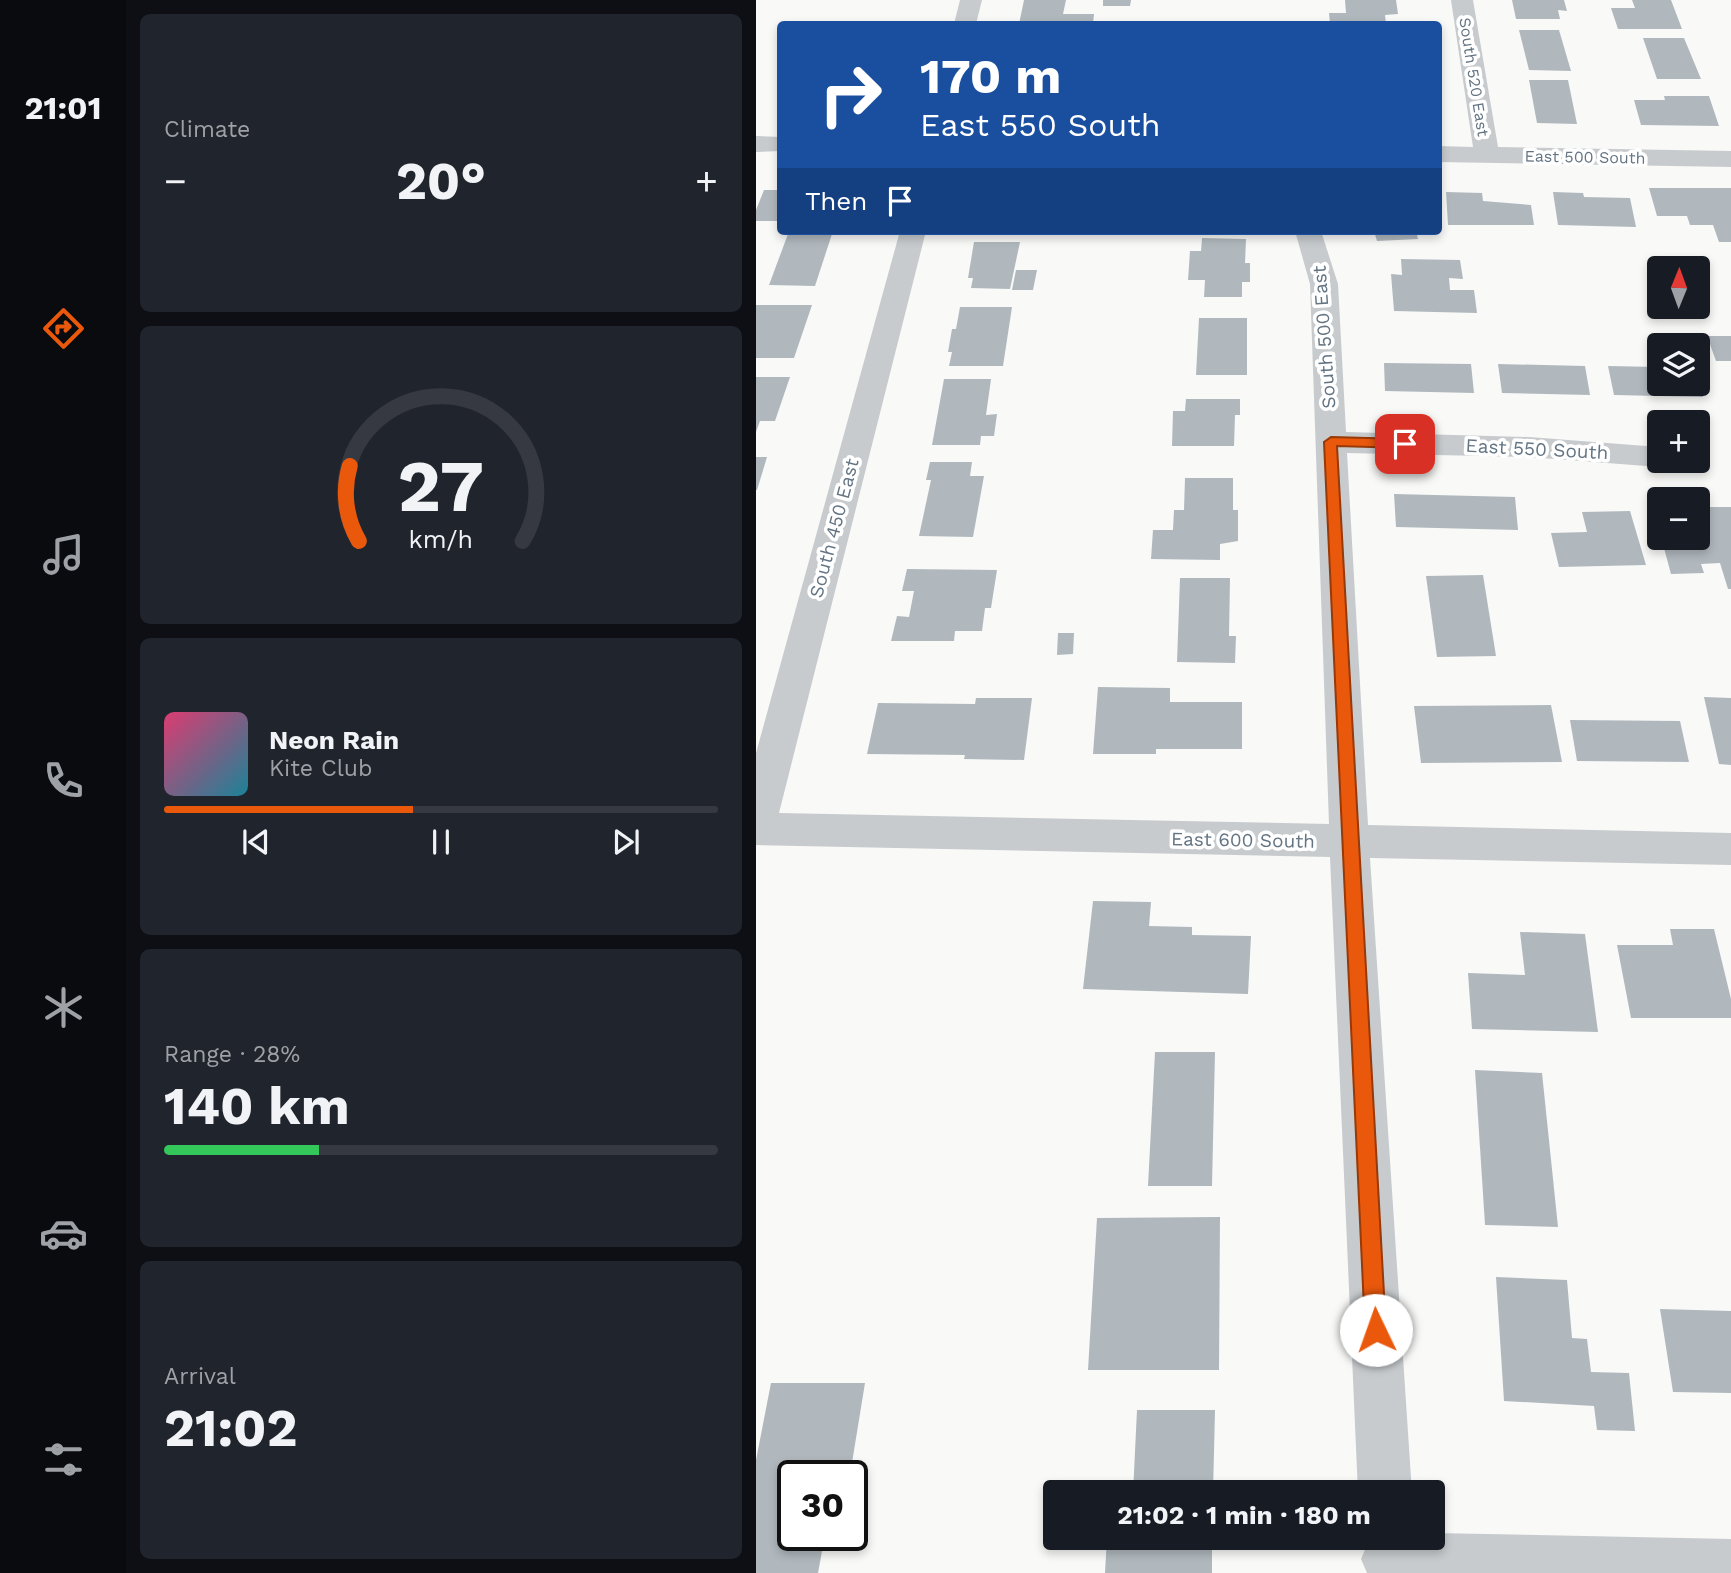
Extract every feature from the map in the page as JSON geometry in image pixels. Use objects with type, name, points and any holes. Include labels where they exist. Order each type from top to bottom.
[{"type":"street","points":[[966,21],[971,0]]},
{"type":"street","name":"South 520 East","points":[[1462,0],[1486,155]]},
{"type":"street","points":[[756,144],[777,144]]},
{"type":"street","name":"East 500 South","points":[[1442,154],[1731,159]]},
{"type":"street","name":"South 450 East","points":[[756,827],[911,235]]},
{"type":"street","name":"South 500 East","points":[[1309,235],[1324,284],[1349,842],[1384,1480]]},
{"type":"street","name":"East 550 South","points":[[1331,442],[1529,447],[1647,456]]},
{"type":"street","name":"East 600 South","points":[[756,827],[1731,849]]},
{"type":"street","points":[[1388,1557],[1731,1566]]},
{"type":"building","points":[[1024,0],[1066,0],[1063,14],[1094,14],[1093,21],[1020,21]]},
{"type":"building","points":[[1103,0],[1131,0],[1130,6],[1103,6]]},
{"type":"building","points":[[1345,0],[1396,0],[1398,14],[1385,15],[1386,21],[1330,21],[1329,13],[1346,13]]},
{"type":"building","points":[[1512,0],[1564,0],[1567,11],[1558,10],[1560,19],[1516,19]]},
{"type":"building","points":[[1632,0],[1671,0],[1682,29],[1618,29],[1611,8],[1635,8]]},
{"type":"building","points":[[1519,30],[1559,30],[1571,71],[1529,70]]},
{"type":"building","points":[[1643,38],[1684,38],[1701,79],[1657,79]]},
{"type":"building","points":[[1529,80],[1568,80],[1577,124],[1537,123]]},
{"type":"building","points":[[1664,96],[1709,96],[1719,126],[1641,125],[1634,100],[1665,100]]},
{"type":"building","points":[[1649,188],[1731,188],[1731,242],[1719,242],[1713,225],[1690,225],[1687,216],[1657,216]]},
{"type":"building","points":[[764,190],[777,190],[777,221],[756,221],[756,210]]},
{"type":"building","points":[[1446,192],[1482,193],[1483,201],[1531,205],[1534,225],[1448,225]]},
{"type":"building","points":[[1553,192],[1583,193],[1584,197],[1630,198],[1636,227],[1558,225]]},
{"type":"building","points":[[788,235],[832,235],[815,286],[769,285]]},
{"type":"building","points":[[1375,235],[1417,235],[1418,239],[1377,241]]},
{"type":"building","points":[[1202,238],[1246,239],[1245,263],[1250,263],[1250,282],[1242,282],[1242,297],[1204,297],[1205,280],[1188,280],[1190,251],[1201,251]]},
{"type":"building","points":[[974,242],[1020,242],[1010,289],[971,288],[973,278],[968,278]]},
{"type":"building","points":[[1401,259],[1460,260],[1463,279],[1449,278],[1450,290],[1474,290],[1477,313],[1394,311],[1391,274],[1402,275]]},
{"type":"building","points":[[1016,270],[1037,270],[1033,290],[1012,290]]},
{"type":"building","points":[[756,305],[812,305],[794,358],[756,358]]},
{"type":"building","points":[[960,307],[1012,307],[1003,366],[949,366],[952,352],[948,352],[952,329],[956,329]]},
{"type":"building","points":[[1199,318],[1247,318],[1247,375],[1196,375]]},
{"type":"building","points":[[1710,336],[1731,336],[1731,361],[1716,361]]},
{"type":"building","points":[[1384,363],[1471,364],[1474,393],[1385,391]]},
{"type":"building","points":[[1498,364],[1585,366],[1590,395],[1502,393]]},
{"type":"building","points":[[1608,366],[1647,367],[1647,396],[1614,395]]},
{"type":"building","points":[[756,377],[790,377],[775,421],[760,421],[756,432]]},
{"type":"building","points":[[944,379],[991,379],[986,415],[997,414],[994,436],[981,436],[980,445],[932,445]]},
{"type":"building","points":[[1186,399],[1240,399],[1240,415],[1235,415],[1234,446],[1172,446],[1173,411],[1185,411]]},
{"type":"building","points":[[756,457],[767,457],[757,490],[756,490]]},
{"type":"building","points":[[930,462],[972,462],[970,476],[984,476],[973,537],[919,536],[931,480],[926,480]]},
{"type":"building","points":[[1185,478],[1233,478],[1233,510],[1238,510],[1238,541],[1220,544],[1220,560],[1151,559],[1153,530],[1173,530],[1174,510],[1184,510]]},
{"type":"building","points":[[1394,494],[1515,497],[1518,530],[1396,527]]},
{"type":"building","points":[[1710,507],[1731,507],[1731,589],[1728,589],[1720,563],[1701,564],[1704,573],[1671,574],[1665,550],[1710,550]]},
{"type":"building","points":[[1630,511],[1646,565],[1559,567],[1551,533],[1587,532],[1582,512]]},
{"type":"building","points":[[907,569],[997,570],[991,608],[985,608],[982,631],[955,631],[954,641],[891,641],[897,616],[909,617],[914,591],[902,591]]},
{"type":"building","points":[[1483,575],[1496,656],[1437,657],[1426,576]]},
{"type":"building","points":[[1180,578],[1230,578],[1229,636],[1236,636],[1235,663],[1177,662]]},
{"type":"building","points":[[1058,633],[1074,633],[1073,654],[1057,655]]},
{"type":"building","points":[[1098,687],[1170,688],[1170,702],[1242,702],[1242,749],[1156,749],[1156,754],[1093,754]]},
{"type":"building","points":[[1704,697],[1731,698],[1731,765],[1719,764]]},
{"type":"building","points":[[976,698],[1032,698],[1024,760],[964,759],[965,755],[867,754],[878,703],[975,704]]},
{"type":"building","points":[[1551,705],[1562,762],[1421,763],[1414,706]]},
{"type":"building","points":[[1570,720],[1680,721],[1689,762],[1577,761]]},
{"type":"building","points":[[1093,901],[1151,902],[1149,926],[1192,927],[1192,935],[1251,936],[1248,994],[1083,989]]},
{"type":"building","points":[[1670,929],[1714,929],[1731,999],[1731,1018],[1631,1018],[1617,945],[1673,945]]},
{"type":"building","points":[[1520,932],[1585,934],[1598,1032],[1472,1029],[1468,973],[1525,975]]},
{"type":"building","points":[[1155,1052],[1215,1052],[1212,1186],[1148,1186]]},
{"type":"building","points":[[1475,1070],[1542,1073],[1558,1227],[1485,1225]]},
{"type":"building","points":[[1220,1217],[1219,1370],[1088,1370],[1097,1218]]},
{"type":"building","points":[[1496,1277],[1567,1280],[1572,1338],[1587,1339],[1591,1372],[1629,1373],[1635,1431],[1597,1430],[1594,1406],[1504,1401]]},
{"type":"building","points":[[1660,1309],[1731,1311],[1731,1393],[1673,1392]]},
{"type":"building","points":[[771,1383],[865,1383],[852,1460],[777,1460],[777,1551],[822,1551],[818,1573],[756,1573],[756,1460]]},
{"type":"building","points":[[1137,1410],[1215,1410],[1213,1480],[1134,1480]]},
{"type":"building","points":[[1106,1550],[1212,1550],[1212,1573],[1105,1573]]},
{"type":"route","points":[[1376,1330],[1349,842],[1331,442],[1405,444]]}]
